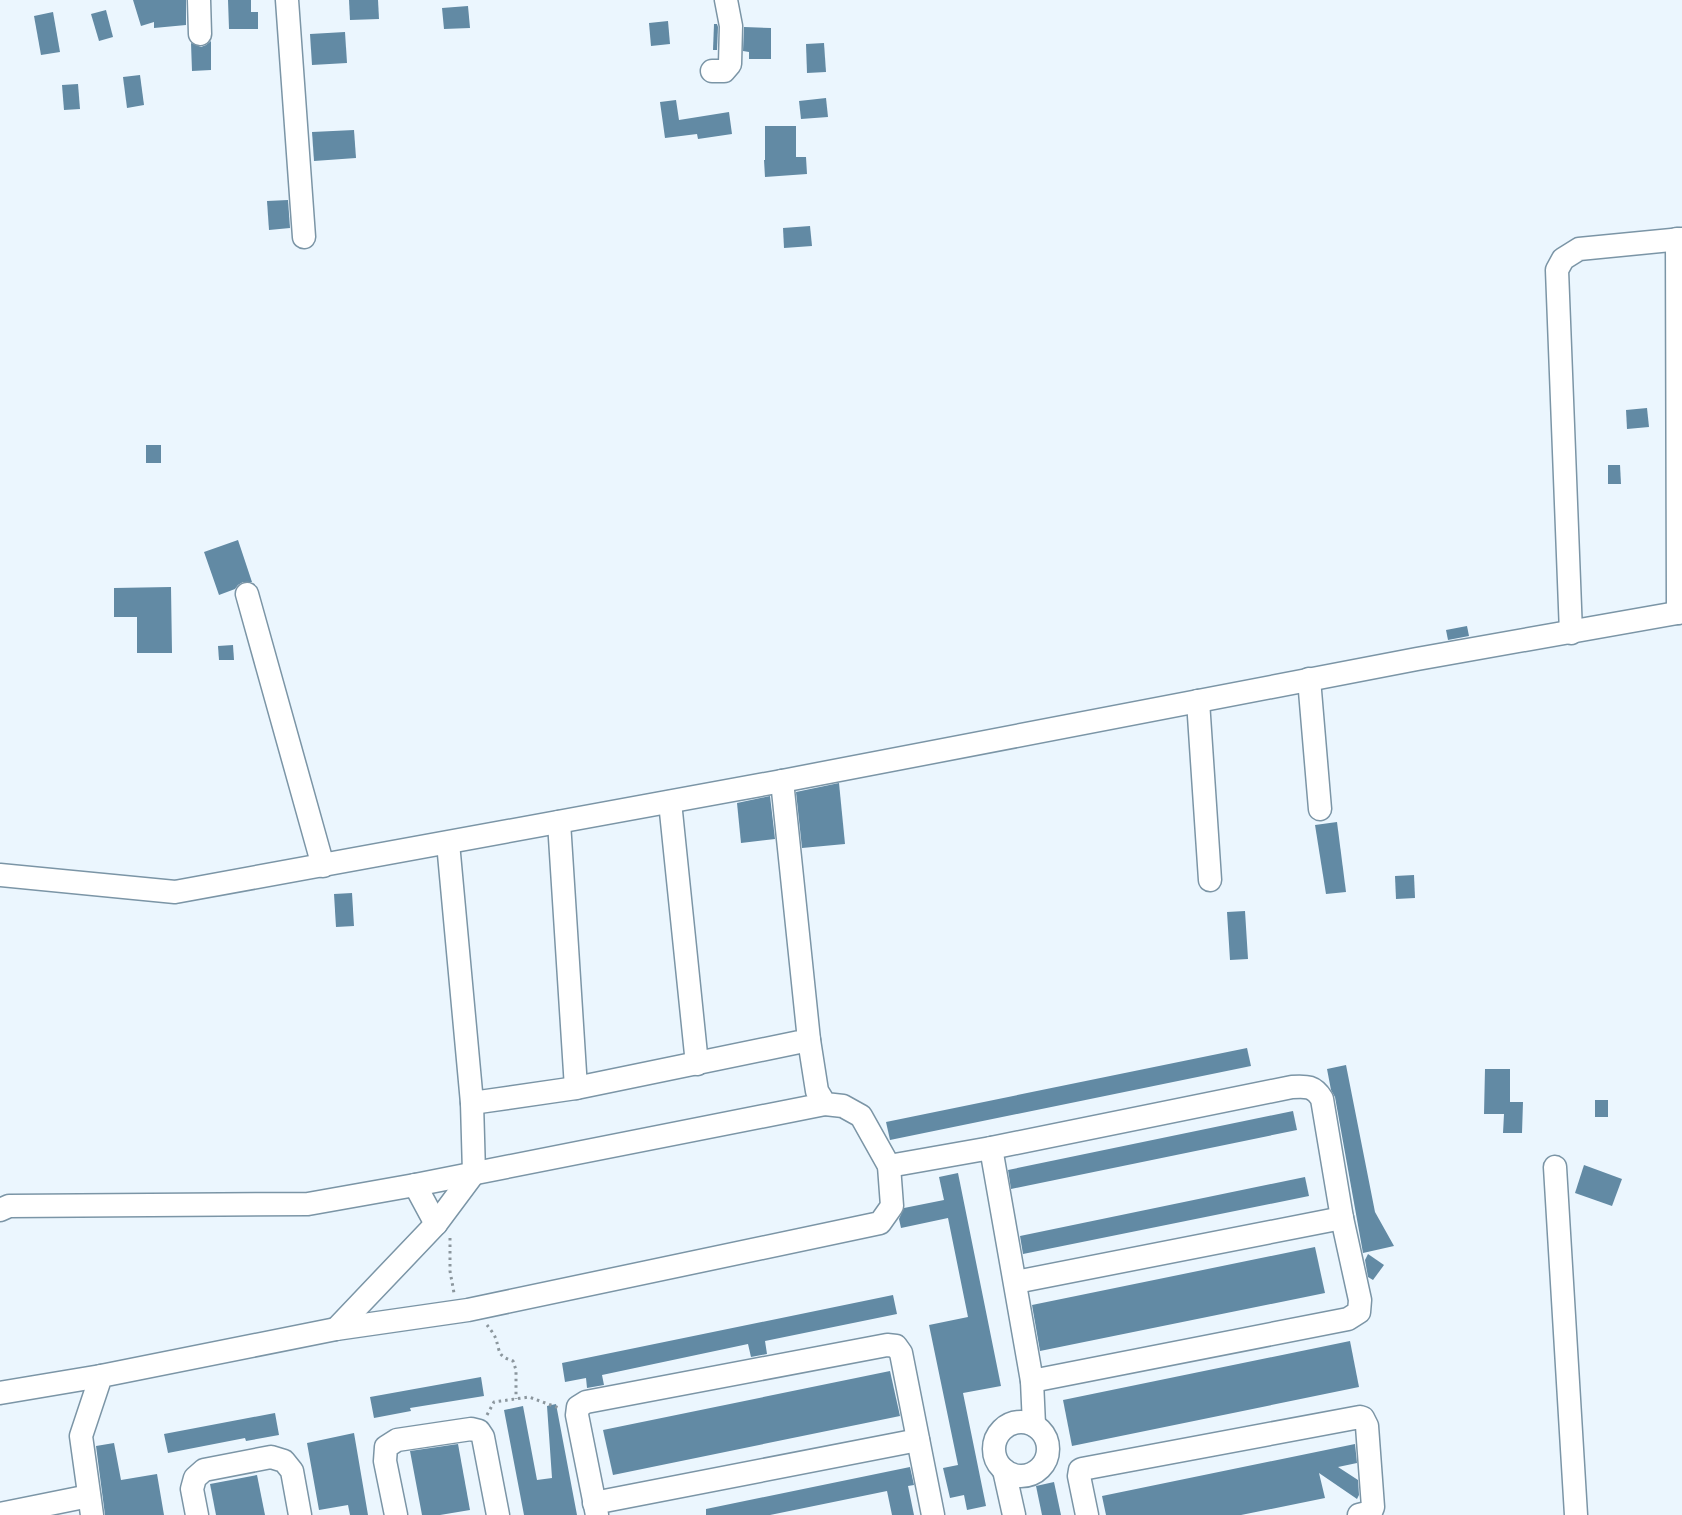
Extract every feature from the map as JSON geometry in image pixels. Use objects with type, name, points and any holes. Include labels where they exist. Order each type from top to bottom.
[{"type":"street","points":[[198,0],[200,34]]},
{"type":"street","points":[[288,0],[304,237]]},
{"type":"street","points":[[712,71],[724,71],[730,64],[730,26],[726,0]]},
{"type":"street","points":[[0,876],[174,892],[782,781],[1309,679],[1571,633],[1680,613],[1679,239],[1579,249],[1563,260],[1556,270],[1571,633]]},
{"type":"street","points":[[247,594],[323,866]]},
{"type":"street","points":[[1309,679],[1320,809]]},
{"type":"street","points":[[1198,701],[1210,880]]},
{"type":"street","points":[[782,781],[809,1040],[817,1090],[825,1104]]},
{"type":"street","points":[[670,802],[697,1064]]},
{"type":"street","points":[[558,822],[576,1088]]},
{"type":"street","points":[[336,1328],[436,1224],[474,1173],[472,1103],[448,843]]},
{"type":"street","points":[[472,1103],[576,1088],[809,1040]]},
{"type":"street","points":[[889,1166],[991,1148],[1292,1088],[1310,1088],[1317,1091],[1322,1099],[1342,1218],[1360,1300],[1360,1308],[1355,1315],[1032,1382]]},
{"type":"street","points":[[0,1210],[9,1206],[308,1204],[415,1185],[825,1104],[842,1106],[862,1116],[889,1166],[892,1206],[880,1223],[468,1310],[336,1328],[101,1376],[0,1393]]},
{"type":"street","points":[[991,1148],[1032,1382],[1034,1425]]},
{"type":"street","points":[[1555,1166],[1576,1515]]},
{"type":"street","points":[[415,1185],[436,1224]]},
{"type":"street","points":[[1016,1282],[1342,1218]]},
{"type":"street","points":[[918,1440],[596,1509],[577,1415],[578,1407],[586,1402],[892,1345],[896,1346],[901,1353],[933,1515]]},
{"type":"street","points":[[0,1514],[90,1506],[81,1436],[101,1376]]},
{"type":"street","points":[[1087,1515],[1079,1476],[1082,1469],[1360,1416],[1364,1418],[1367,1426],[1373,1507],[1371,1512],[1359,1515]]},
{"type":"street","points":[[1016,1422],[1034,1425],[1046,1438],[1048,1446],[1047,1455],[1043,1463],[1030,1474],[1012,1474],[1004,1470],[998,1463],[994,1446],[1001,1430],[1016,1422]]},
{"type":"street","points":[[396,1515],[385,1460],[386,1447],[397,1440],[471,1429],[478,1431],[483,1437],[498,1515]]},
{"type":"street","points":[[197,1515],[192,1489],[195,1478],[204,1470],[271,1458],[284,1461],[292,1471],[300,1515]]},
{"type":"street","points":[[1004,1470],[1014,1515]]},
{"type":"path","points":[[478,1431],[494,1402],[529,1397],[577,1415]]},
{"type":"building","points":[[133,0],[186,0],[186,25],[154,28],[154,22],[141,26]]},
{"type":"building","points":[[228,0],[251,0],[251,12],[258,12],[258,29],[229,29]]},
{"type":"building","points":[[349,0],[378,0],[379,19],[350,20]]},
{"type":"building","points":[[468,6],[470,28],[444,29],[442,8]]},
{"type":"building","points":[[106,10],[113,37],[99,41],[91,14]]},
{"type":"building","points":[[53,12],[60,52],[41,55],[34,16]]},
{"type":"building","points":[[668,21],[670,44],[651,46],[649,23]]},
{"type":"building","points":[[714,24],[717,24],[718,27],[717,50],[713,50]]},
{"type":"building","points":[[744,27],[771,28],[771,59],[749,59],[749,52],[743,51]]},
{"type":"building","points":[[345,32],[347,63],[312,65],[310,34]]},
{"type":"building","points":[[211,41],[211,70],[192,71],[191,43],[201,47]]},
{"type":"building","points":[[824,43],[826,72],[807,73],[806,44]]},
{"type":"building","points":[[140,75],[144,105],[127,108],[123,77]]},
{"type":"building","points":[[78,84],[80,109],[64,110],[62,85]]},
{"type":"building","points":[[826,98],[828,117],[801,119],[799,101]]},
{"type":"building","points":[[676,100],[679,120],[729,112],[732,134],[698,139],[697,134],[665,138],[660,102]]},
{"type":"building","points":[[765,126],[796,126],[796,157],[806,157],[807,174],[765,177]]},
{"type":"building","points":[[354,130],[356,158],[314,161],[312,132]]},
{"type":"building","points":[[288,200],[290,228],[269,230],[267,201]]},
{"type":"building","points":[[810,226],[812,246],[784,248],[783,228]]},
{"type":"building","points":[[1647,408],[1649,427],[1627,429],[1626,410]]},
{"type":"building","points":[[146,445],[161,445],[161,463],[146,463]]},
{"type":"building","points":[[1608,465],[1620,465],[1621,484],[1608,484]]},
{"type":"building","points":[[238,540],[252,582],[243,582],[235,589],[219,595],[204,552]]},
{"type":"building","points":[[171,587],[172,653],[137,653],[137,617],[114,617],[114,588]]},
{"type":"building","points":[[1467,626],[1469,636],[1448,640],[1446,630]]},
{"type":"building","points":[[233,645],[234,660],[219,660],[218,646]]},
{"type":"building","points":[[839,783],[845,844],[802,848],[796,792]]},
{"type":"building","points":[[770,796],[775,839],[741,843],[737,803]]},
{"type":"building","points":[[1337,822],[1346,892],[1326,894],[1315,825]]},
{"type":"building","points":[[1414,875],[1415,898],[1396,899],[1395,876]]},
{"type":"building","points":[[352,893],[354,926],[336,927],[334,894]]},
{"type":"building","points":[[1245,911],[1248,959],[1230,960],[1227,912]]},
{"type":"building","points":[[1247,1048],[1251,1066],[890,1140],[886,1122]]},
{"type":"building","points":[[1346,1065],[1375,1212],[1394,1246],[1363,1253],[1335,1097],[1331,1090],[1327,1069]]},
{"type":"building","points":[[1485,1069],[1510,1069],[1510,1102],[1523,1102],[1522,1133],[1503,1133],[1504,1114],[1484,1114]]},
{"type":"building","points":[[1595,1100],[1608,1100],[1608,1117],[1595,1117]]},
{"type":"building","points":[[1293,1111],[1297,1130],[1011,1189],[1008,1170]]},
{"type":"building","points":[[1584,1165],[1622,1179],[1612,1206],[1575,1193]]},
{"type":"building","points":[[958,1173],[1001,1386],[963,1393],[986,1506],[967,1510],[964,1495],[950,1498],[943,1468],[958,1465],[929,1325],[968,1317],[948,1218],[901,1228],[899,1219],[904,1208],[944,1200],[939,1177]]},
{"type":"building","points":[[1305,1177],[1309,1196],[1023,1254],[1020,1236]]},
{"type":"building","points":[[1315,1247],[1325,1293],[1040,1351],[1032,1305]]},
{"type":"building","points":[[1368,1254],[1384,1265],[1373,1280],[1368,1277],[1365,1260]]},
{"type":"building","points":[[893,1295],[897,1314],[765,1341],[767,1354],[751,1357],[748,1344],[602,1375],[604,1385],[587,1388],[586,1378],[565,1382],[562,1363]]},
{"type":"building","points":[[1350,1341],[1359,1387],[1072,1446],[1063,1400]]},
{"type":"building","points":[[890,1371],[900,1416],[613,1475],[603,1430]]},
{"type":"building","points":[[481,1377],[484,1396],[410,1408],[411,1411],[374,1418],[370,1397]]},
{"type":"building","points":[[556,1404],[577,1515],[524,1515],[504,1410],[523,1406],[537,1480],[552,1478],[547,1406]]},
{"type":"building","points":[[275,1413],[279,1435],[246,1441],[245,1438],[168,1453],[164,1434]]},
{"type":"building","points":[[354,1433],[368,1515],[350,1515],[348,1505],[319,1510],[307,1443]]},
{"type":"building","points":[[114,1443],[121,1480],[157,1474],[164,1515],[105,1515],[96,1446]]},
{"type":"building","points":[[458,1444],[470,1510],[440,1515],[422,1515],[410,1451]]},
{"type":"building","points":[[1355,1444],[1357,1463],[1338,1467],[1358,1480],[1359,1495],[1357,1499],[1319,1473],[1325,1498],[1241,1515],[1106,1515],[1102,1496]]},
{"type":"building","points":[[910,1467],[914,1485],[908,1486],[914,1515],[892,1515],[887,1491],[770,1515],[706,1515],[706,1509]]},
{"type":"building","points":[[257,1475],[265,1515],[216,1515],[210,1484]]},
{"type":"building","points":[[1054,1482],[1061,1515],[1042,1515],[1036,1486]]}]
